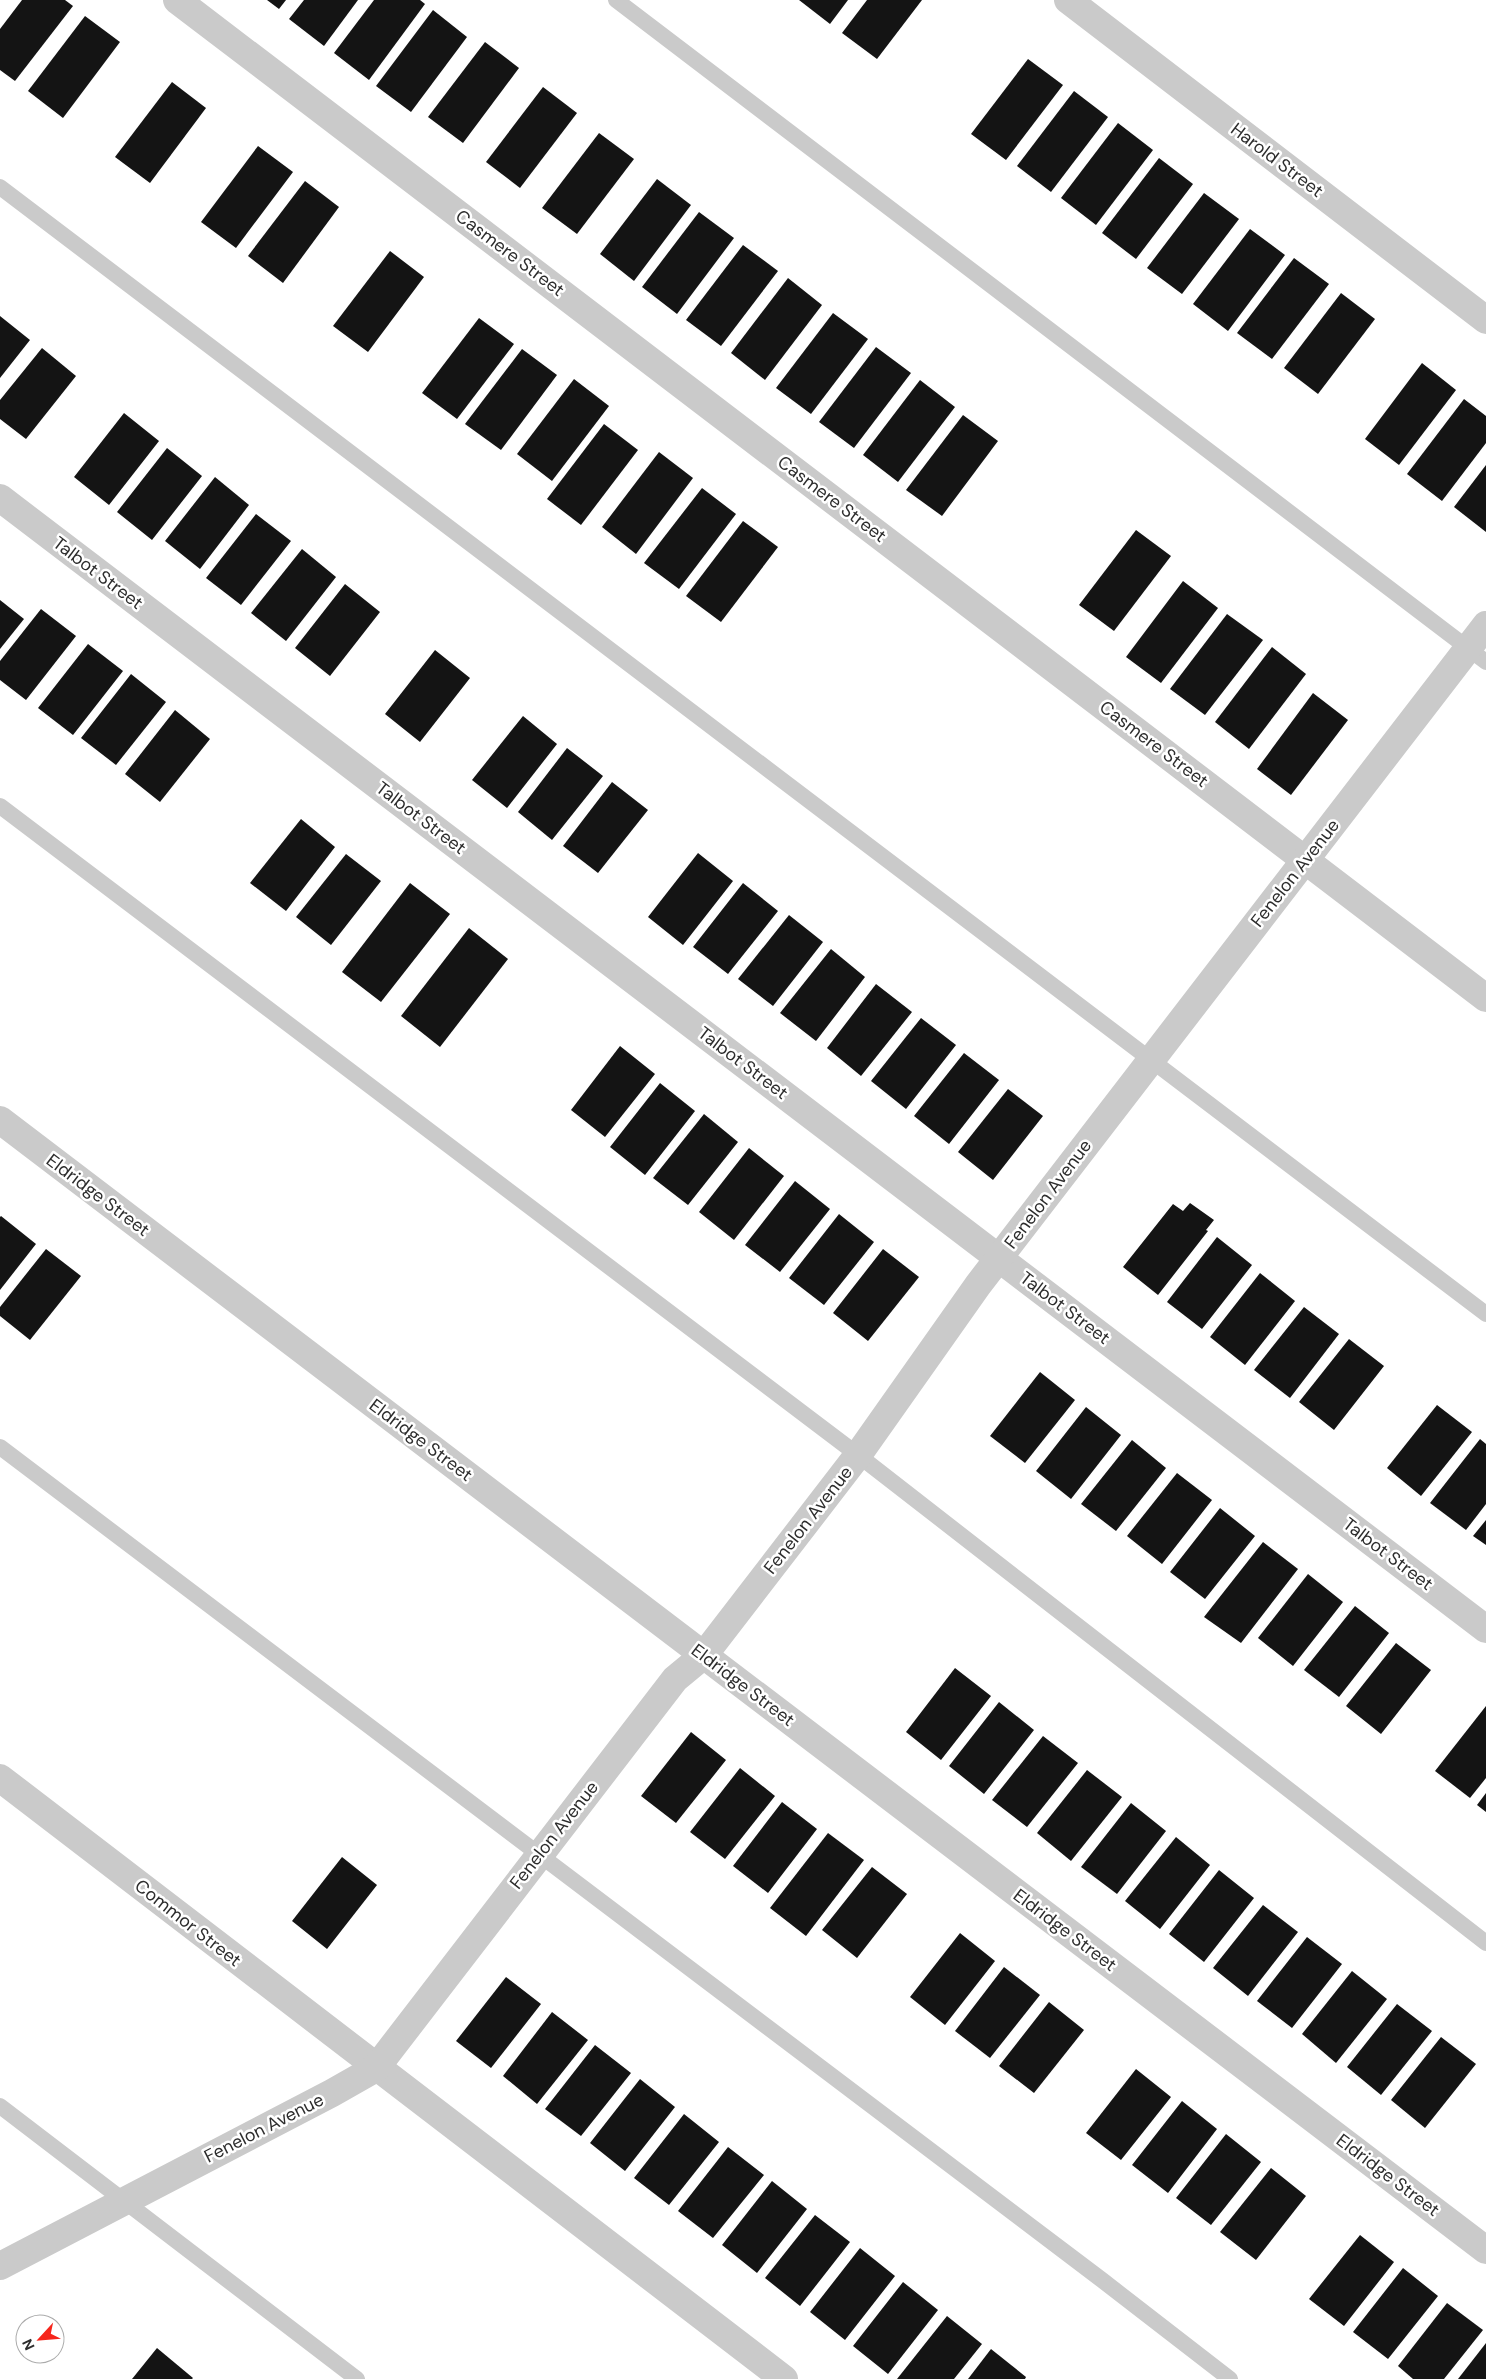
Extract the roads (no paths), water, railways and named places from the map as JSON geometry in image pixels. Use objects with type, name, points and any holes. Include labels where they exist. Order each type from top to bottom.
[{"type":"street","name":"Casmere Street","points":[[177,0],[1486,998]]},
{"type":"street","name":"Harold Street","points":[[1068,0],[1486,320]]},
{"type":"street","name":"Talbot Street","points":[[0,498],[1486,1629]]},
{"type":"street","name":"Fenelon Avenue","points":[[0,2266],[332,2093],[376,2068],[675,1679],[704,1655],[858,1455],[999,1258],[1149,1060],[1306,860],[1477,655],[1486,625]]},
{"type":"street","name":"Eldridge Street","points":[[0,1120],[1486,2250]]},
{"type":"street","name":"Commor Street","points":[[0,1778],[784,2379]]},
{"type":"lane","points":[[616,0],[1477,655]]},
{"type":"lane","points":[[0,187],[1486,1314]]},
{"type":"lane","points":[[0,806],[858,1455],[1486,1943]]},
{"type":"lane","points":[[0,1446],[1230,2379]]},
{"type":"lane","points":[[0,2106],[357,2379]]}]
